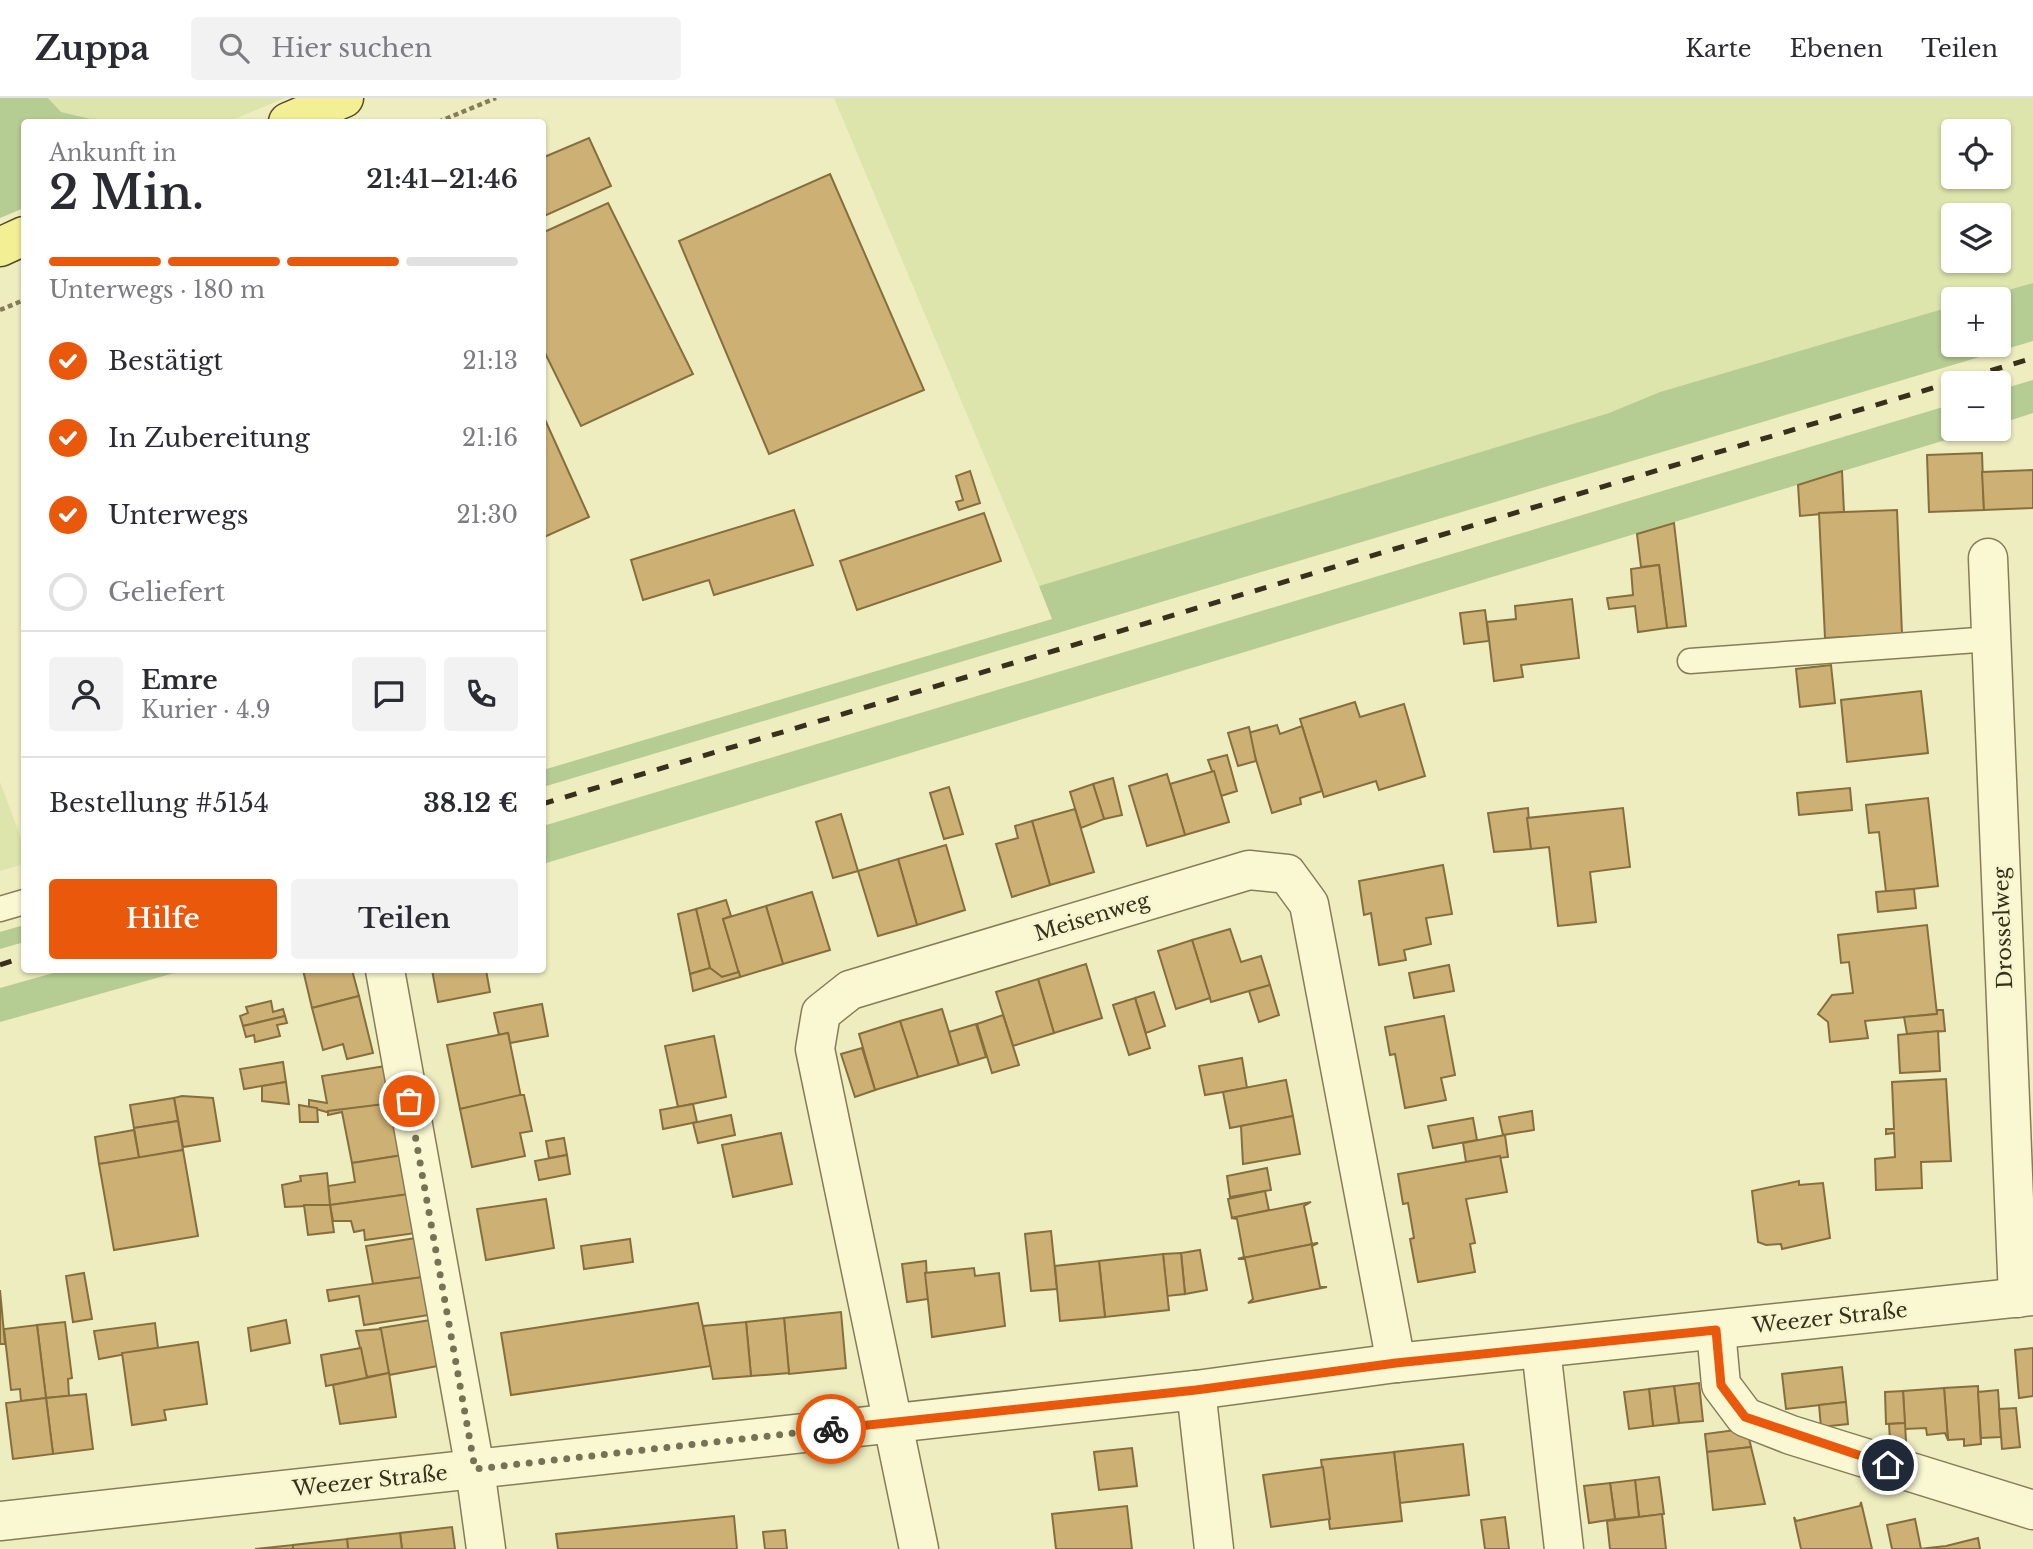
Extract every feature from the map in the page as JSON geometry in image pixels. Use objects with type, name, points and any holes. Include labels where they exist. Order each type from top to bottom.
[{"type":"main road","points":[[295,119],[344,98]]},
{"type":"main road","points":[[0,247],[21,237]]},
{"type":"street","name":"Drosselweg","points":[[1987,558],[2025,1297]]},
{"type":"street","name":"Meisenweg","points":[[919,1549],[895,1422],[815,1049],[821,1013],[850,990],[1249,870],[1287,874],[1308,904],[1396,1363]]},
{"type":"street","points":[[386,973],[475,1469],[486,1549]]},
{"type":"street","name":"Weezer Straße","points":[[0,1521],[1196,1390],[1396,1363],[2025,1297]]},
{"type":"street","points":[[1716,1330],[1721,1385],[1745,1417],[1791,1435],[2033,1510]]},
{"type":"street","points":[[1541,1349],[1564,1549]]},
{"type":"street","points":[[1196,1390],[1214,1549]]},
{"type":"lane","points":[[1690,661],[1991,639]]},
{"type":"lane","points":[[0,909],[21,903]]},
{"type":"path","points":[[445,119],[496,98]]},
{"type":"path","points":[[0,310],[21,300]]},
{"type":"green space","points":[[0,98],[48,98],[61,112],[91,119],[21,119],[21,209],[0,218]]},
{"type":"green space","points":[[48,98],[285,98],[234,119],[91,119],[61,112]]},
{"type":"green space","points":[[834,98],[2033,98],[2033,283],[2011,289],[2011,287],[1941,287],[1941,310],[1660,392],[1609,413],[1039,586]]},
{"type":"green space","points":[[2033,283],[2033,341],[2011,348],[2011,289]]},
{"type":"green space","points":[[1941,310],[1941,357],[1980,357],[546,786],[546,769],[1052,619],[1039,586],[1609,413],[1660,392]]},
{"type":"green space","points":[[2033,380],[2033,413],[2011,420],[2011,386]]},
{"type":"green space","points":[[1941,408],[1942,441],[546,863],[546,825]]},
{"type":"green space","points":[[0,782],[21,838],[21,865],[0,871]]},
{"type":"green space","points":[[21,926],[21,943],[0,949],[0,932]]},
{"type":"green space","points":[[53,973],[174,973],[0,1022],[0,988]]},
{"type":"building","points":[[589,138],[611,186],[546,215],[546,156]]},
{"type":"building","points":[[830,174],[924,390],[769,454],[679,241]]},
{"type":"building","points":[[608,203],[693,374],[581,426],[546,355],[546,231]]},
{"type":"building","points":[[546,422],[589,517],[546,536]]},
{"type":"building","points":[[1982,453],[1984,510],[1929,512],[1927,455]]},
{"type":"building","points":[[2033,470],[2033,508],[1984,510],[1982,472]]},
{"type":"building","points":[[970,471],[980,503],[959,510],[956,502],[963,500],[956,476]]},
{"type":"building","points":[[1842,471],[1844,512],[1800,516],[1798,485]]},
{"type":"building","points":[[794,510],[813,565],[714,595],[709,580],[643,600],[631,560]]},
{"type":"building","points":[[1897,510],[1902,634],[1825,638],[1819,513]]},
{"type":"building","points":[[984,513],[1001,561],[857,610],[840,561]]},
{"type":"building","points":[[1674,523],[1686,626],[1667,628],[1659,565],[1641,567],[1637,534]]},
{"type":"building","points":[[1659,565],[1667,628],[1638,632],[1635,606],[1609,609],[1607,598],[1633,595],[1631,569]]},
{"type":"building","points":[[1572,599],[1579,658],[1521,665],[1523,677],[1494,681],[1487,622],[1516,619],[1515,606]]},
{"type":"building","points":[[1485,610],[1489,641],[1464,644],[1460,613]]},
{"type":"building","points":[[1831,665],[1835,703],[1800,707],[1796,669]]},
{"type":"building","points":[[1921,691],[1928,753],[1847,762],[1841,700]]},
{"type":"building","points":[[1355,702],[1360,717],[1404,704],[1425,776],[1379,790],[1376,781],[1324,797],[1300,719]]},
{"type":"building","points":[[1277,725],[1280,734],[1302,726],[1322,791],[1300,798],[1301,804],[1272,813],[1248,733]]},
{"type":"building","points":[[1249,727],[1256,761],[1238,766],[1228,733]]},
{"type":"building","points":[[1227,755],[1237,791],[1221,796],[1208,760]]},
{"type":"building","points":[[1214,771],[1229,822],[1185,835],[1170,784]]},
{"type":"building","points":[[1167,774],[1185,835],[1147,846],[1129,786]]},
{"type":"building","points":[[1113,778],[1122,815],[1104,819],[1093,784]]},
{"type":"building","points":[[1093,784],[1104,819],[1081,828],[1070,792]]},
{"type":"building","points":[[949,787],[963,834],[944,839],[930,793]]},
{"type":"building","points":[[1850,788],[1852,810],[1799,815],[1797,793]]},
{"type":"building","points":[[1928,798],[1938,886],[1886,892],[1879,832],[1869,833],[1866,805]]},
{"type":"building","points":[[1528,808],[1531,849],[1494,852],[1488,813]]},
{"type":"building","points":[[1623,808],[1630,867],[1590,872],[1596,922],[1558,926],[1549,847],[1531,849],[1527,818]]},
{"type":"building","points":[[1075,809],[1094,872],[1050,885],[1032,821]]},
{"type":"building","points":[[841,814],[858,871],[833,878],[816,822]]},
{"type":"building","points":[[1032,821],[1050,885],[1012,897],[996,844],[1018,838],[1015,826]]},
{"type":"building","points":[[946,845],[965,910],[917,925],[898,859]]},
{"type":"building","points":[[898,859],[917,925],[878,936],[858,871]]},
{"type":"building","points":[[1443,865],[1452,914],[1426,918],[1431,944],[1404,950],[1406,960],[1379,965],[1371,913],[1364,915],[1359,881]]},
{"type":"building","points":[[1914,889],[1916,908],[1878,912],[1876,892]]},
{"type":"building","points":[[812,892],[830,950],[783,964],[766,906]]},
{"type":"building","points":[[726,900],[731,916],[723,919],[739,972],[722,977],[710,968],[696,909]]},
{"type":"building","points":[[766,906],[783,964],[740,977],[723,919]]},
{"type":"building","points":[[696,909],[710,968],[690,974],[678,914]]},
{"type":"building","points":[[1927,925],[1937,1014],[1865,1021],[1868,1038],[1830,1042],[1828,1022],[1818,1014],[1832,995],[1853,993],[1849,962],[1841,963],[1838,935]]},
{"type":"building","points":[[1230,929],[1241,962],[1261,956],[1270,985],[1211,1002],[1192,940]]},
{"type":"building","points":[[1192,940],[1210,998],[1176,1009],[1158,951]]},
{"type":"building","points":[[1086,964],[1102,1018],[1054,1033],[1038,979]]},
{"type":"building","points":[[1449,965],[1454,991],[1414,998],[1409,973]]},
{"type":"building","points":[[710,968],[722,977],[739,972],[740,977],[693,991],[690,974]]},
{"type":"building","points":[[304,973],[353,973],[359,996],[312,1008]]},
{"type":"building","points":[[433,973],[487,973],[490,992],[438,1002]]},
{"type":"building","points":[[1038,979],[1054,1033],[1013,1046],[996,992]]},
{"type":"building","points":[[1270,985],[1279,1015],[1259,1022],[1249,991]]},
{"type":"building","points":[[1154,992],[1165,1026],[1146,1033],[1135,998]]},
{"type":"building","points":[[359,996],[373,1053],[347,1059],[343,1044],[323,1050],[312,1008]]},
{"type":"building","points":[[1135,998],[1150,1048],[1129,1055],[1113,1005]]},
{"type":"building","points":[[271,1001],[273,1012],[283,1009],[285,1016],[243,1026],[240,1016],[248,1013],[246,1007]]},
{"type":"building","points":[[542,1004],[548,1036],[510,1043],[508,1033],[499,1035],[494,1013]]},
{"type":"building","points":[[942,1009],[959,1065],[918,1077],[900,1021]]},
{"type":"building","points":[[1937,1010],[1943,1010],[1945,1031],[1907,1034],[1904,1017],[1937,1014]]},
{"type":"building","points":[[1003,1015],[1019,1065],[992,1073],[977,1024]]},
{"type":"building","points":[[285,1016],[287,1023],[277,1025],[280,1036],[255,1042],[254,1035],[246,1037],[243,1026]]},
{"type":"building","points":[[1444,1016],[1455,1075],[1441,1078],[1446,1100],[1405,1108],[1395,1054],[1390,1055],[1385,1027]]},
{"type":"building","points":[[900,1021],[918,1077],[875,1090],[859,1034]]},
{"type":"building","points":[[976,1024],[986,1057],[959,1065],[949,1032]]},
{"type":"building","points":[[1938,1031],[1940,1071],[1900,1073],[1898,1035]]},
{"type":"building","points":[[508,1033],[521,1097],[460,1109],[447,1045]]},
{"type":"building","points":[[714,1036],[726,1097],[678,1107],[665,1046]]},
{"type":"building","points":[[862,1048],[875,1090],[855,1097],[841,1054]]},
{"type":"building","points":[[1242,1058],[1247,1088],[1205,1095],[1199,1066]]},
{"type":"building","points":[[283,1062],[286,1082],[244,1089],[240,1069]]},
{"type":"building","points":[[386,1066],[392,1103],[330,1113],[309,1107],[309,1100],[327,1103],[322,1076]]},
{"type":"building","points":[[1946,1079],[1951,1161],[1921,1162],[1922,1188],[1876,1190],[1875,1159],[1895,1157],[1894,1133],[1886,1134],[1886,1129],[1894,1129],[1892,1082]]},
{"type":"building","points":[[1286,1080],[1293,1116],[1230,1128],[1223,1092]]},
{"type":"building","points":[[286,1082],[289,1104],[262,1101],[262,1086]]},
{"type":"building","points":[[524,1095],[532,1131],[520,1133],[525,1156],[472,1167],[460,1109]]},
{"type":"building","points":[[174,1098],[213,1098],[220,1141],[183,1147]]},
{"type":"building","points":[[174,1098],[178,1121],[134,1128],[130,1105]]},
{"type":"building","points":[[392,1103],[403,1155],[352,1163],[342,1112],[328,1115],[328,1111]]},
{"type":"building","points":[[693,1104],[697,1122],[663,1129],[660,1110]]},
{"type":"building","points":[[299,1105],[317,1108],[318,1122],[300,1122]]},
{"type":"building","points":[[1532,1111],[1534,1130],[1503,1135],[1499,1117]]},
{"type":"building","points":[[731,1115],[735,1135],[698,1143],[693,1123]]},
{"type":"building","points":[[1293,1116],[1300,1154],[1243,1164],[1241,1126]]},
{"type":"building","points":[[1473,1118],[1477,1140],[1433,1148],[1428,1126]]},
{"type":"building","points":[[178,1121],[183,1150],[139,1158],[134,1128]]},
{"type":"building","points":[[134,1130],[139,1158],[99,1164],[95,1137]]},
{"type":"building","points":[[781,1133],[792,1184],[733,1197],[722,1145]]},
{"type":"building","points":[[1505,1135],[1508,1157],[1466,1162],[1463,1143]]},
{"type":"building","points":[[564,1138],[567,1155],[549,1158],[546,1141]]},
{"type":"building","points":[[183,1150],[198,1236],[114,1250],[99,1164]]},
{"type":"building","points":[[403,1155],[409,1194],[330,1205],[328,1186],[355,1182],[352,1163]]},
{"type":"building","points":[[567,1155],[570,1174],[539,1180],[535,1161]]},
{"type":"building","points":[[1500,1156],[1507,1192],[1466,1199],[1475,1243],[1470,1244],[1475,1272],[1418,1282],[1410,1239],[1414,1238],[1408,1203],[1403,1204],[1398,1174]]},
{"type":"building","points":[[1267,1168],[1271,1190],[1230,1197],[1227,1176]]},
{"type":"building","points":[[327,1173],[330,1205],[285,1207],[282,1185],[301,1181],[300,1176]]},
{"type":"building","points":[[1799,1181],[1799,1185],[1823,1183],[1830,1238],[1782,1249],[1781,1244],[1766,1245],[1758,1242],[1752,1191]]},
{"type":"building","points":[[1265,1191],[1269,1210],[1232,1218],[1228,1199]]},
{"type":"building","points":[[409,1194],[416,1233],[365,1240],[364,1230],[354,1232],[351,1221],[333,1221],[330,1205]]},
{"type":"building","points":[[546,1199],[554,1248],[486,1260],[477,1209]]},
{"type":"building","points":[[1311,1202],[1304,1206],[1312,1244],[1318,1243],[1238,1259],[1244,1257],[1237,1219],[1231,1218]]},
{"type":"building","points":[[304,1205],[330,1205],[334,1232],[308,1235]]},
{"type":"building","points":[[1051,1231],[1057,1289],[1031,1291],[1025,1234]]},
{"type":"building","points":[[416,1238],[423,1277],[373,1284],[366,1246]]},
{"type":"building","points":[[630,1239],[633,1262],[584,1269],[581,1246]]},
{"type":"building","points":[[1318,1243],[1312,1246],[1320,1287],[1327,1287],[1248,1303],[1253,1299],[1245,1259],[1238,1259]]},
{"type":"building","points":[[1200,1250],[1207,1290],[1185,1294],[1181,1253]]},
{"type":"building","points":[[1181,1253],[1185,1294],[1167,1296],[1163,1254]]},
{"type":"building","points":[[1163,1254],[1169,1310],[1105,1317],[1099,1261]]},
{"type":"building","points":[[926,1261],[928,1299],[907,1302],[902,1264]]},
{"type":"building","points":[[1099,1261],[1105,1317],[1060,1321],[1055,1266]]},
{"type":"building","points":[[974,1268],[975,1276],[999,1273],[1005,1326],[932,1337],[925,1273]]},
{"type":"building","points":[[84,1273],[92,1319],[73,1322],[66,1276]]},
{"type":"building","points":[[423,1277],[429,1315],[364,1325],[359,1296],[329,1301],[327,1290]]},
{"type":"building","points":[[0,1290],[5,1344],[0,1344]]},
{"type":"building","points":[[698,1303],[711,1366],[511,1395],[501,1333]]},
{"type":"building","points":[[841,1312],[846,1368],[789,1374],[784,1318]]},
{"type":"building","points":[[784,1318],[789,1373],[751,1376],[746,1322]]},
{"type":"building","points":[[286,1320],[290,1343],[251,1351],[248,1328]]},
{"type":"building","points":[[431,1320],[438,1366],[389,1375],[380,1328]]},
{"type":"building","points":[[65,1322],[72,1378],[68,1379],[69,1396],[46,1398],[37,1325]]},
{"type":"building","points":[[746,1322],[751,1376],[713,1379],[703,1326]]},
{"type":"building","points":[[155,1323],[158,1348],[99,1359],[94,1331]]},
{"type":"building","points":[[37,1325],[46,1398],[21,1401],[20,1389],[11,1390],[4,1329]]},
{"type":"building","points":[[381,1329],[389,1373],[367,1377],[356,1331]]},
{"type":"building","points":[[198,1342],[207,1404],[164,1410],[166,1420],[132,1425],[122,1353]]},
{"type":"building","points":[[361,1348],[367,1378],[326,1386],[321,1355]]},
{"type":"building","points":[[2033,1348],[2033,1396],[2019,1398],[2015,1350]]},
{"type":"building","points":[[1842,1367],[1846,1402],[1786,1409],[1782,1374]]},
{"type":"building","points":[[389,1373],[396,1417],[340,1424],[333,1385]]},
{"type":"building","points":[[1699,1383],[1703,1421],[1679,1423],[1674,1386]]},
{"type":"building","points":[[1674,1386],[1679,1423],[1653,1426],[1649,1389]]},
{"type":"building","points":[[1978,1386],[1981,1444],[1964,1446],[1964,1439],[1948,1440],[1944,1388]]},
{"type":"building","points":[[1944,1388],[1948,1440],[1945,1433],[1927,1435],[1926,1428],[1905,1429],[1903,1391]]},
{"type":"building","points":[[1649,1389],[1653,1426],[1629,1429],[1624,1392]]},
{"type":"building","points":[[1998,1390],[2001,1437],[1981,1438],[1978,1392]]},
{"type":"building","points":[[1903,1391],[1905,1423],[1886,1424],[1885,1392]]},
{"type":"building","points":[[86,1394],[93,1449],[53,1454],[46,1398]]},
{"type":"building","points":[[46,1398],[53,1454],[13,1459],[6,1403]]},
{"type":"building","points":[[1846,1402],[1848,1424],[1821,1427],[1819,1405]]},
{"type":"building","points":[[2016,1408],[2020,1447],[2002,1449],[1999,1409]]},
{"type":"building","points":[[1905,1423],[1907,1460],[1891,1456],[1889,1424]]},
{"type":"building","points":[[1743,1429],[1748,1433],[1751,1447],[1707,1452],[1705,1434]]},
{"type":"building","points":[[1463,1444],[1469,1495],[1400,1503],[1394,1452]]},
{"type":"building","points":[[1751,1447],[1765,1504],[1713,1510],[1707,1452]]},
{"type":"building","points":[[1132,1448],[1137,1486],[1099,1490],[1094,1452]]},
{"type":"building","points":[[1394,1452],[1402,1521],[1330,1529],[1321,1460]]},
{"type":"building","points":[[1323,1467],[1330,1519],[1271,1527],[1263,1475]]},
{"type":"building","points":[[1659,1477],[1664,1514],[1639,1517],[1635,1480]]},
{"type":"building","points":[[1635,1480],[1639,1517],[1615,1519],[1610,1483]]},
{"type":"building","points":[[1610,1483],[1615,1519],[1589,1523],[1584,1486]]},
{"type":"building","points":[[1861,1502],[1872,1549],[1801,1549],[1794,1517],[1796,1521],[1860,1506]]},
{"type":"building","points":[[1127,1506],[1132,1549],[1056,1549],[1052,1514]]},
{"type":"building","points":[[1662,1514],[1666,1549],[1610,1549],[1607,1521]]},
{"type":"building","points":[[734,1516],[737,1549],[558,1549],[556,1534]]},
{"type":"building","points":[[1505,1517],[1509,1549],[1485,1549],[1481,1520]]},
{"type":"building","points":[[1915,1519],[1921,1549],[1892,1549],[1887,1525]]},
{"type":"building","points":[[452,1527],[455,1549],[402,1549],[400,1533]]},
{"type":"building","points":[[785,1530],[787,1549],[765,1549],[763,1532]]},
{"type":"building","points":[[400,1533],[402,1549],[348,1549],[347,1539]]},
{"type":"building","points":[[1978,1538],[1980,1549],[1919,1549],[1946,1546]]},
{"type":"building","points":[[347,1539],[348,1549],[293,1549],[293,1545]]},
{"type":"building","points":[[293,1545],[293,1549],[255,1549]]},
{"type":"railway","points":[[546,803],[2033,358]]},
{"type":"railway","points":[[0,965],[21,958]]},
{"type":"way so far","points":[[409,1101],[475,1469],[831,1429]]},
{"type":"route","points":[[831,1429],[1196,1390],[1396,1363],[1716,1330],[1721,1385],[1745,1417],[1791,1435],[1888,1465]]}]
